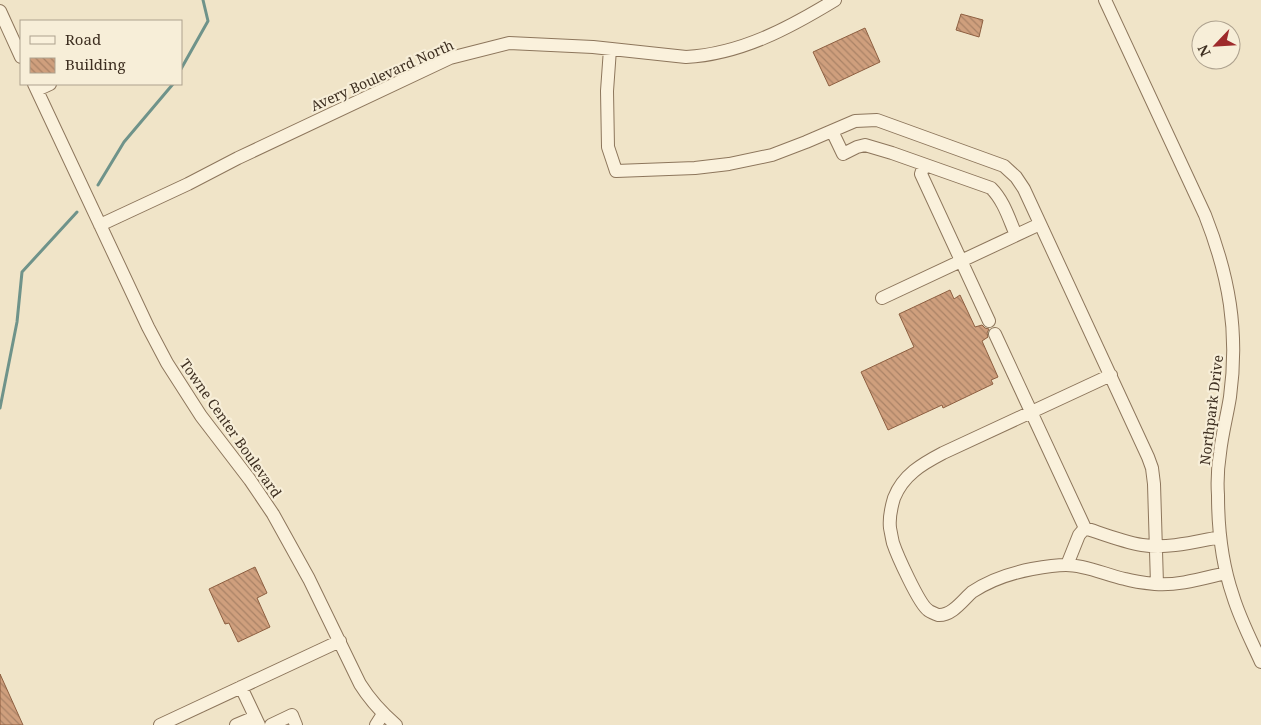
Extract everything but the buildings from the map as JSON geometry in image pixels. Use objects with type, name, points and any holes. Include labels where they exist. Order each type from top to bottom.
[{"type":"street","name":"Avery Boulevard North","points":[[100,225],[450,58],[509,43],[593,47],[686,57],[700,56],[723,52],[766,37],[835,0]]},
{"type":"street","name":"Northpark Drive","points":[[1105,0],[1205,215],[1224,268],[1230,300],[1234,360],[1230,398],[1219,454],[1220,538],[1232,595],[1261,662]]},
{"type":"street","points":[[0,11],[20,55]]},
{"type":"street","points":[[610,49],[607,91],[608,147],[616,171],[695,168],[730,164],[772,155],[855,121],[877,120],[1004,166],[1016,176],[1024,189],[1111,375],[1152,468],[1157,546],[1157,584]]},
{"type":"street","name":"Towne Center Boulevard","points":[[35,87],[148,327],[167,363],[201,416],[250,480],[273,514],[309,579],[360,684],[368,697],[396,725]]},
{"type":"street","points":[[832,131],[843,154],[865,145],[991,188],[998,195],[1016,235]]},
{"type":"street","points":[[924,165],[920,174],[989,321]]},
{"type":"street","points":[[882,298],[1040,224]]},
{"type":"street","points":[[995,334],[1085,528],[1133,543],[1157,546],[1170,546],[1220,538]]},
{"type":"street","points":[[1111,375],[943,453],[924,463],[908,476],[895,497],[891,509],[890,526],[894,544],[921,603],[928,610],[939,615],[952,611],[972,592],[999,578],[1042,567],[1067,565],[1082,567],[1126,580],[1157,584],[1226,573]]},
{"type":"street","points":[[1067,565],[1079,535],[1085,528]]},
{"type":"street","points":[[160,725],[340,641]]},
{"type":"street","points":[[236,725],[257,721],[241,687]]},
{"type":"street","points":[[376,725],[383,714]]},
{"type":"street","points":[[271,725],[292,715],[296,725]]},
{"type":"waterway","points":[[182,67],[208,21],[203,0]]},
{"type":"waterway","points":[[98,185],[124,142],[172,85]]},
{"type":"waterway","points":[[0,408],[17,322],[22,272],[77,212]]}]
